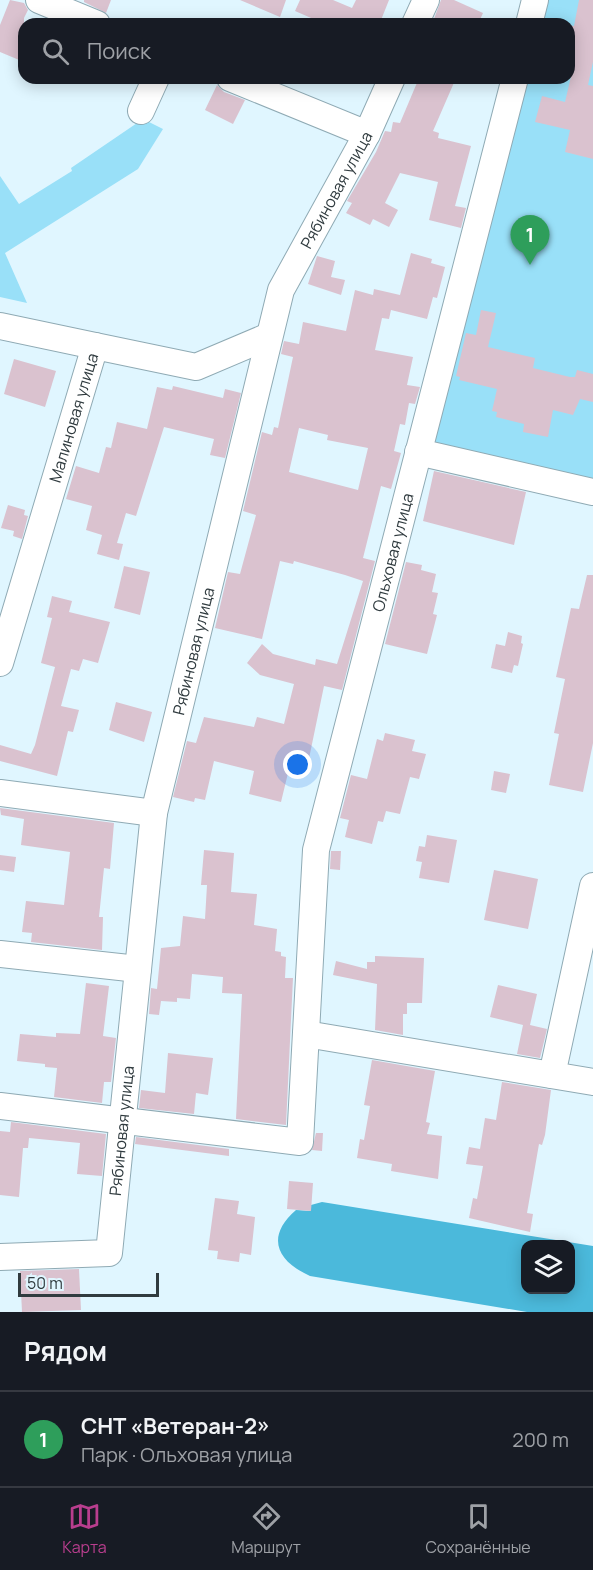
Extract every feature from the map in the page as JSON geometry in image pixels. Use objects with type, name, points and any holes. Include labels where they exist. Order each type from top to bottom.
[{"type":"street","points":[[39,0],[83,18]]},
{"type":"street","points":[[418,18],[426,0]]},
{"type":"street","points":[[531,18],[536,0]]},
{"type":"street","points":[[141,111],[153,84]]},
{"type":"street","points":[[245,84],[367,134]]},
{"type":"street","name":"Рябиновая улица","points":[[0,1257],[109,1253],[154,813],[281,290],[367,134],[389,84]]},
{"type":"street","name":"Ольховая улица","points":[[123,1119],[300,1142],[316,850],[513,84]]},
{"type":"street","points":[[0,326],[95,346]]},
{"type":"street","name":"Малиновая улица","points":[[0,663],[95,346],[196,367],[269,336]]},
{"type":"street","points":[[418,452],[593,492]]},
{"type":"street","points":[[0,793],[154,813]]},
{"type":"street","points":[[552,1075],[593,886]]},
{"type":"street","points":[[0,954],[138,969]]},
{"type":"street","points":[[306,1034],[593,1082]]},
{"type":"street","points":[[0,1106],[123,1119]]},
{"type":"shaded area","points":[[535,0],[593,0],[593,492],[418,452],[513,84],[575,84],[575,18],[530,18]]},
{"type":"shaded area","points":[[143,119],[163,129],[138,169],[5,253],[27,303],[0,297],[0,176],[19,204],[72,171],[71,168]]},
{"type":"shaded area","points":[[322,1202],[556,1240],[521,1240],[521,1294],[575,1294],[575,1243],[593,1246],[593,1312],[527,1312],[310,1276],[283,1256],[278,1239],[286,1220],[296,1210],[310,1211],[311,1205]]},
{"type":"building","points":[[10,0],[24,3],[28,10],[24,18],[18,18],[18,60],[0,52],[0,25]]},
{"type":"building","points":[[84,0],[111,0],[106,13]]},
{"type":"building","points":[[240,0],[286,0],[280,17]]},
{"type":"building","points":[[300,0],[333,0],[352,8],[356,0],[389,0],[382,18],[311,18],[295,11]]},
{"type":"building","points":[[441,0],[454,0],[483,13],[481,18],[434,18]]},
{"type":"building","points":[[579,0],[593,0],[593,62],[588,85],[593,86],[593,159],[565,152],[570,130],[535,122],[542,96],[565,102],[569,84],[575,84],[575,21]]},
{"type":"building","points":[[416,84],[453,84],[433,131],[439,133],[438,138],[471,146],[455,206],[466,208],[461,228],[429,220],[438,182],[400,173],[385,203],[398,210],[389,227],[373,219],[370,225],[346,213],[352,203],[347,201],[376,152],[385,131],[391,132],[393,122],[400,123]]},
{"type":"building","points":[[217,85],[224,92],[245,100],[233,124],[205,110]]},
{"type":"building","points":[[411,253],[432,259],[431,263],[445,267],[437,298],[433,297],[427,319],[391,310],[389,319],[382,318],[375,350],[413,357],[407,385],[420,387],[415,404],[409,403],[405,425],[400,424],[394,451],[401,453],[391,489],[381,486],[363,558],[375,561],[342,690],[324,686],[306,773],[289,769],[281,802],[249,794],[254,771],[214,761],[205,800],[195,798],[194,802],[173,797],[187,741],[196,743],[204,717],[254,727],[257,717],[284,724],[294,684],[260,675],[247,663],[262,644],[273,654],[315,665],[316,659],[337,664],[363,581],[345,575],[294,561],[293,564],[280,561],[262,639],[215,628],[228,572],[240,574],[256,515],[243,511],[262,432],[272,435],[274,427],[278,428],[293,357],[281,354],[284,341],[299,344],[303,322],[346,331],[355,290],[373,295],[374,289],[400,295]],"holes":[[[299,428],[328,435],[327,440],[368,448],[358,490],[289,472]]]},
{"type":"building","points":[[317,256],[335,261],[331,277],[345,280],[341,295],[308,284]]},
{"type":"building","points":[[481,310],[496,313],[488,347],[535,358],[533,368],[570,377],[575,377],[577,370],[593,374],[593,402],[580,399],[573,415],[553,410],[548,437],[523,432],[524,424],[496,417],[497,412],[492,411],[497,389],[459,380],[460,377],[456,376],[466,333],[476,335]]},
{"type":"building","points":[[14,359],[56,371],[45,407],[4,394]]},
{"type":"building","points":[[173,386],[223,398],[225,389],[241,393],[225,458],[210,455],[214,439],[164,427],[136,516],[126,513],[117,543],[123,544],[119,560],[97,554],[102,535],[86,530],[92,506],[66,499],[76,466],[99,473],[106,447],[111,448],[117,422],[147,429],[157,387],[172,390]]},
{"type":"building","points":[[434,471],[526,492],[514,545],[423,521]]},
{"type":"building","points":[[8,505],[25,510],[24,515],[28,516],[22,539],[13,536],[14,531],[1,528]]},
{"type":"building","points":[[406,562],[422,565],[421,570],[436,574],[432,592],[438,593],[433,614],[437,615],[427,654],[385,644]]},
{"type":"building","points":[[124,566],[150,572],[140,615],[114,608]]},
{"type":"building","points":[[587,575],[593,575],[593,743],[583,792],[549,785],[559,734],[554,733],[565,679],[556,677],[571,608],[579,609]]},
{"type":"building","points":[[52,596],[72,601],[69,612],[110,622],[98,663],[83,659],[79,671],[71,669],[61,706],[79,710],[73,732],[68,731],[57,776],[0,761],[0,745],[31,754],[35,745],[55,667],[41,663],[52,618],[47,617]]},
{"type":"building","points":[[508,632],[522,636],[521,643],[523,644],[518,666],[514,665],[512,673],[491,668],[496,644],[505,646]]},
{"type":"building","points":[[116,702],[152,712],[144,742],[109,730]]},
{"type":"building","points":[[385,733],[415,740],[412,751],[426,754],[419,779],[410,777],[400,814],[386,811],[383,822],[378,821],[372,844],[345,837],[349,820],[340,818],[351,775],[367,779],[377,739],[383,741]]},
{"type":"building","points":[[494,771],[510,774],[506,793],[491,790]]},
{"type":"building","points":[[0,808],[114,823],[110,869],[104,868],[99,917],[103,917],[102,950],[31,942],[32,933],[22,932],[26,901],[64,905],[70,852],[21,845],[24,819],[1,815]]},
{"type":"building","points":[[427,835],[457,840],[449,883],[419,878],[422,862],[416,861],[419,846],[425,847]]},
{"type":"building","points":[[204,850],[234,853],[231,892],[257,894],[254,925],[277,929],[275,951],[281,952],[281,956],[286,957],[285,978],[293,978],[286,1125],[236,1119],[242,994],[222,993],[223,977],[192,974],[190,999],[177,998],[177,1002],[161,1001],[159,1015],[149,1014],[151,988],[157,989],[161,948],[180,946],[183,916],[205,919],[207,885],[201,885]]},
{"type":"building","points":[[331,851],[341,851],[340,870],[330,869]]},
{"type":"building","points":[[0,855],[16,857],[14,872],[0,870]]},
{"type":"building","points":[[494,870],[538,879],[528,929],[484,920]]},
{"type":"building","points":[[375,956],[424,958],[422,1003],[407,1003],[407,1014],[403,1014],[403,1035],[375,1030],[377,984],[333,975],[336,961],[367,969],[367,962],[375,962]]},
{"type":"building","points":[[86,983],[109,986],[103,1036],[116,1038],[111,1082],[104,1082],[102,1103],[54,1097],[57,1068],[45,1067],[45,1064],[17,1061],[20,1034],[56,1037],[56,1033],[80,1034]]},
{"type":"building","points":[[498,985],[537,994],[530,1025],[547,1029],[540,1058],[517,1054],[523,1025],[490,1017]]},
{"type":"building","points":[[168,1053],[213,1058],[208,1095],[196,1093],[194,1114],[139,1108],[141,1090],[165,1093]]},
{"type":"building","points":[[372,1060],[435,1071],[426,1122],[430,1123],[427,1134],[442,1136],[438,1179],[391,1171],[392,1164],[357,1158],[360,1139],[364,1140],[370,1106],[364,1105]]},
{"type":"building","points":[[502,1082],[551,1090],[545,1135],[542,1145],[539,1144],[527,1213],[533,1214],[530,1232],[469,1218],[473,1198],[477,1199],[483,1166],[466,1164],[469,1147],[480,1149],[485,1118],[496,1120]]},
{"type":"building","points":[[11,1122],[106,1134],[102,1176],[77,1174],[80,1143],[29,1138],[28,1148],[23,1148],[19,1197],[0,1195],[0,1131],[10,1132]]},
{"type":"building","points":[[316,1133],[323,1133],[322,1151],[312,1150]]},
{"type":"building","points":[[136,1137],[229,1149],[229,1156],[135,1144]]},
{"type":"building","points":[[289,1181],[313,1183],[311,1211],[287,1209]]},
{"type":"building","points":[[215,1198],[239,1201],[237,1214],[255,1217],[251,1255],[240,1253],[239,1262],[217,1259],[218,1251],[208,1250]]},
{"type":"building","points":[[79,1269],[81,1310],[22,1312],[20,1271]]},
{"type":"place","name":"СНТ «Ветеран-2»","points":[[530,265]]}]
